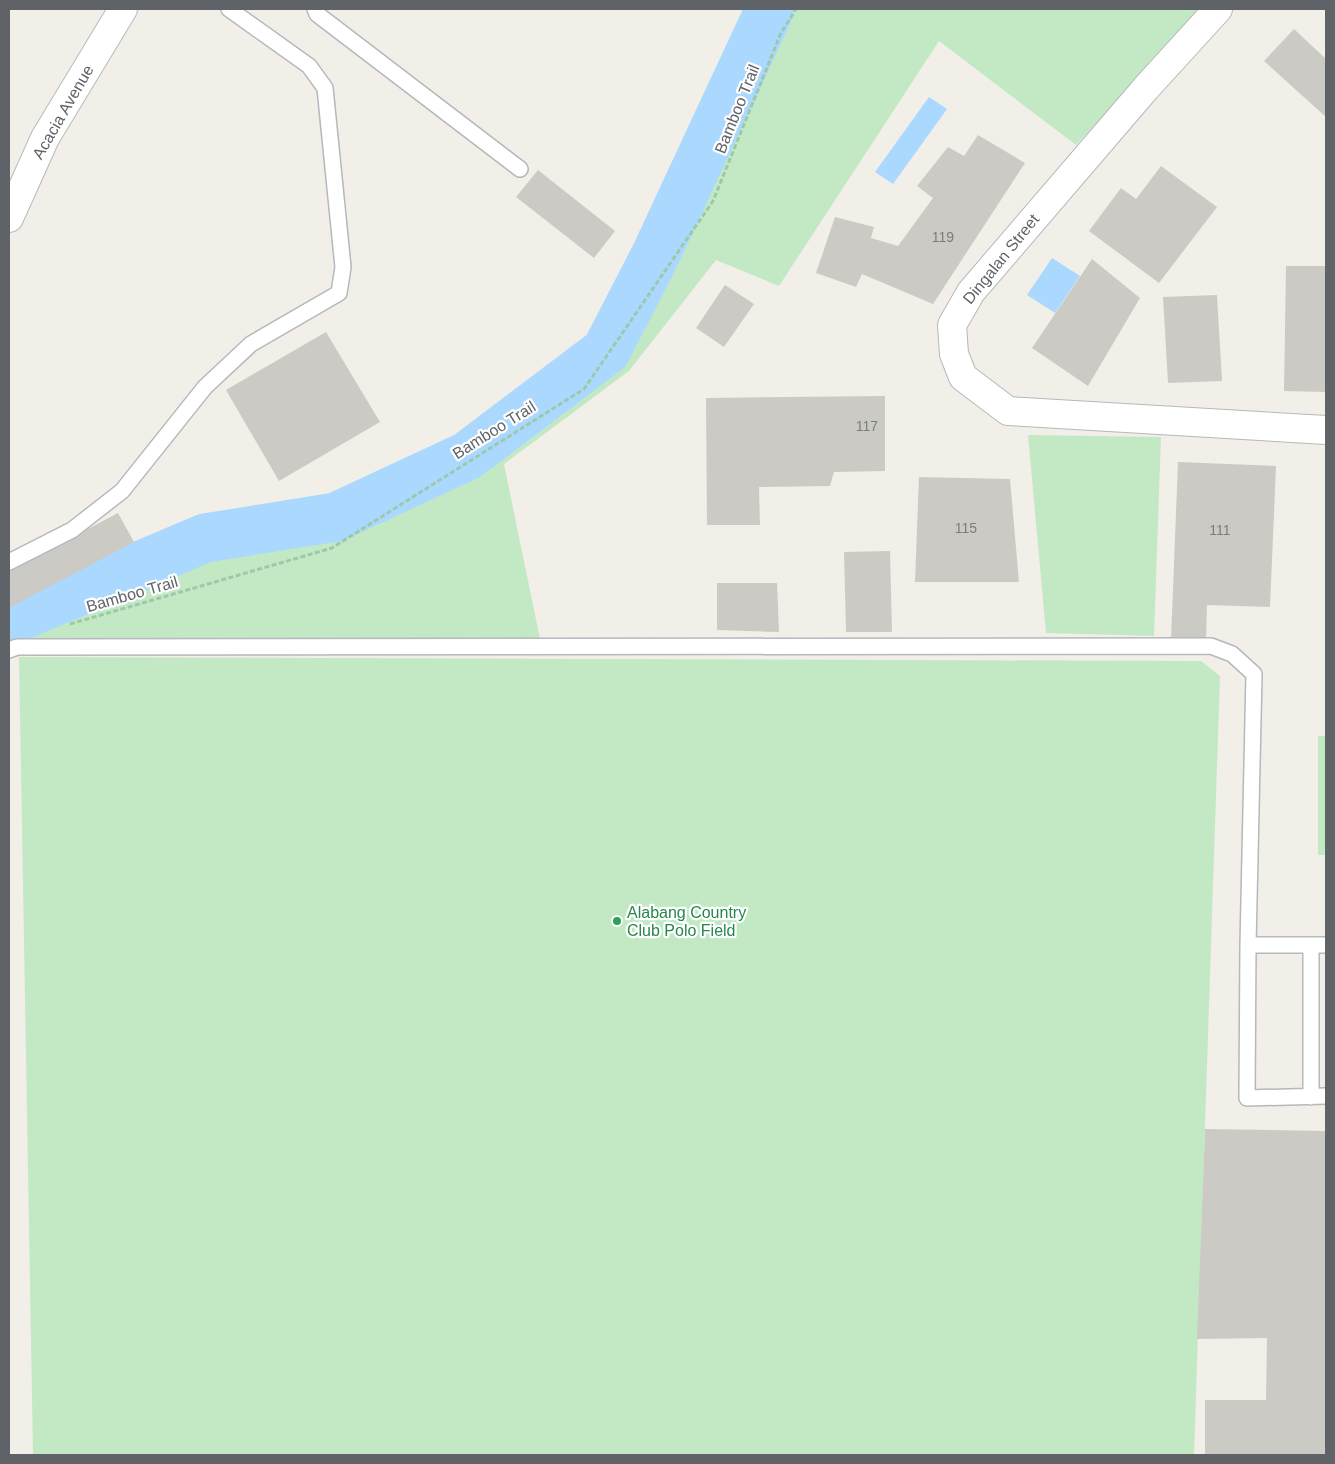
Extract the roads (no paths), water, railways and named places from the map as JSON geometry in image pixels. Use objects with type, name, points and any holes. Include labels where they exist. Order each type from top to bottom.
[{"type":"street","name":"Acacia Avenue","points":[[9,218],[45,138],[123,9]]},
{"type":"street","name":"Dingalan Street","points":[[1218,9],[1146,88],[971,292],[952,325],[954,354],[964,377],[1008,412],[1326,430]]},
{"type":"lane","points":[[9,562],[72,530],[122,491],[205,387],[251,344],[339,293],[343,267],[325,88],[309,66],[229,9]]},
{"type":"lane","points":[[315,9],[317,14],[520,169]]},
{"type":"lane","points":[[9,650],[37,647],[1211,646],[1232,654],[1254,674],[1248,945],[1247,1098],[1319,1097],[1310,945]]},
{"type":"lane","points":[[1248,945],[1326,945]]},
{"type":"water","points":[[929,97],[947,109],[893,184],[875,172]]},
{"type":"water","points":[[1052,258],[1080,276],[1055,313],[1027,295]]},
{"type":"waterway","points":[[9,621],[205,538],[336,517],[467,456],[606,351],[655,256],[770,9]]},
{"type":"place","name":"Alabang Country Club Polo Field","points":[[617,921]]}]
